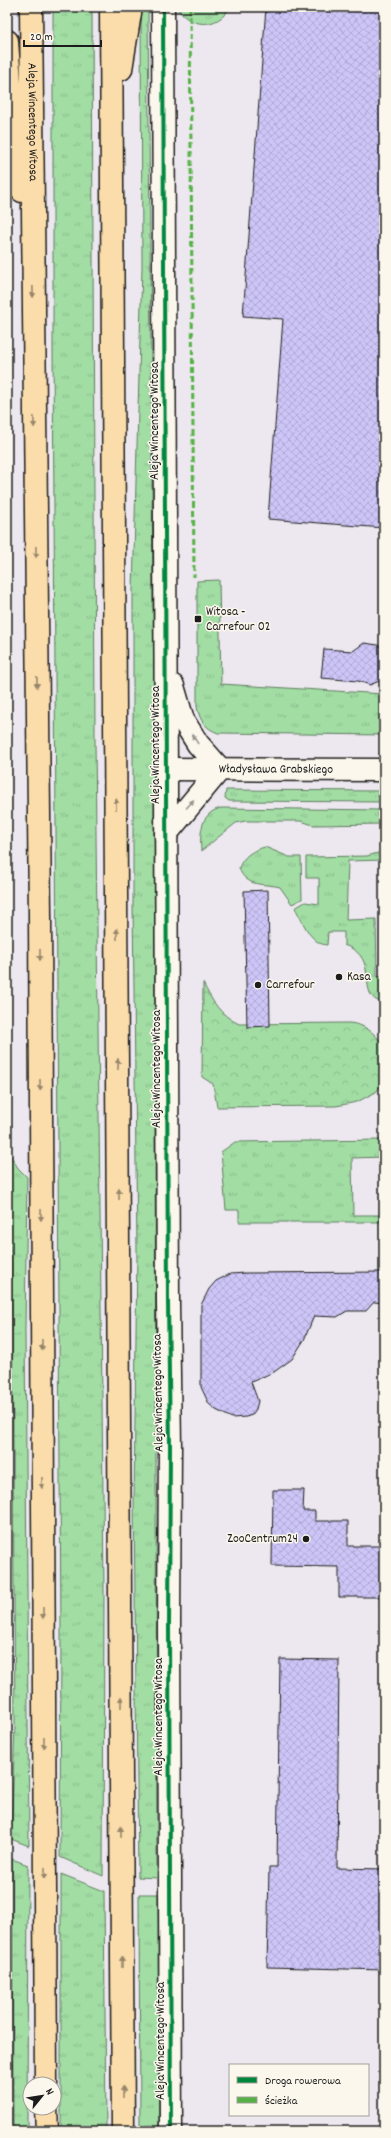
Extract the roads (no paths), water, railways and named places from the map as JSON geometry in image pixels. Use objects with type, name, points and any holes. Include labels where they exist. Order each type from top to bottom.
[{"type":"main road","name":"Aleja Wincentego Witosa","points":[[31,7],[32,253],[40,916],[46,2076]]},
{"type":"main road","points":[[110,7],[123,2131]]},
{"type":"main road","points":[[111,132],[131,7]]},
{"type":"main road","points":[[7,41],[15,154],[32,253]]},
{"type":"main road","points":[[46,2116],[47,2131]]},
{"type":"street","name":"Aleja Wincentego Witosa","points":[[162,7],[170,1447],[169,1627],[171,2131]]},
{"type":"street","name":"Władysława Grabskiego","points":[[166,660],[183,720],[198,744],[220,769],[384,770]]},
{"type":"street","points":[[166,769],[220,769]]},
{"type":"street","points":[[166,834],[220,769]]},
{"type":"place","name":"Witosa - Carrefour 02","points":[[198,619]]},
{"type":"place","name":"Kasa","points":[[339,977]]},
{"type":"place","name":"Carrefour","points":[[258,985]]},
{"type":"place","name":"ZooCentrum24","points":[[306,1539]]}]
